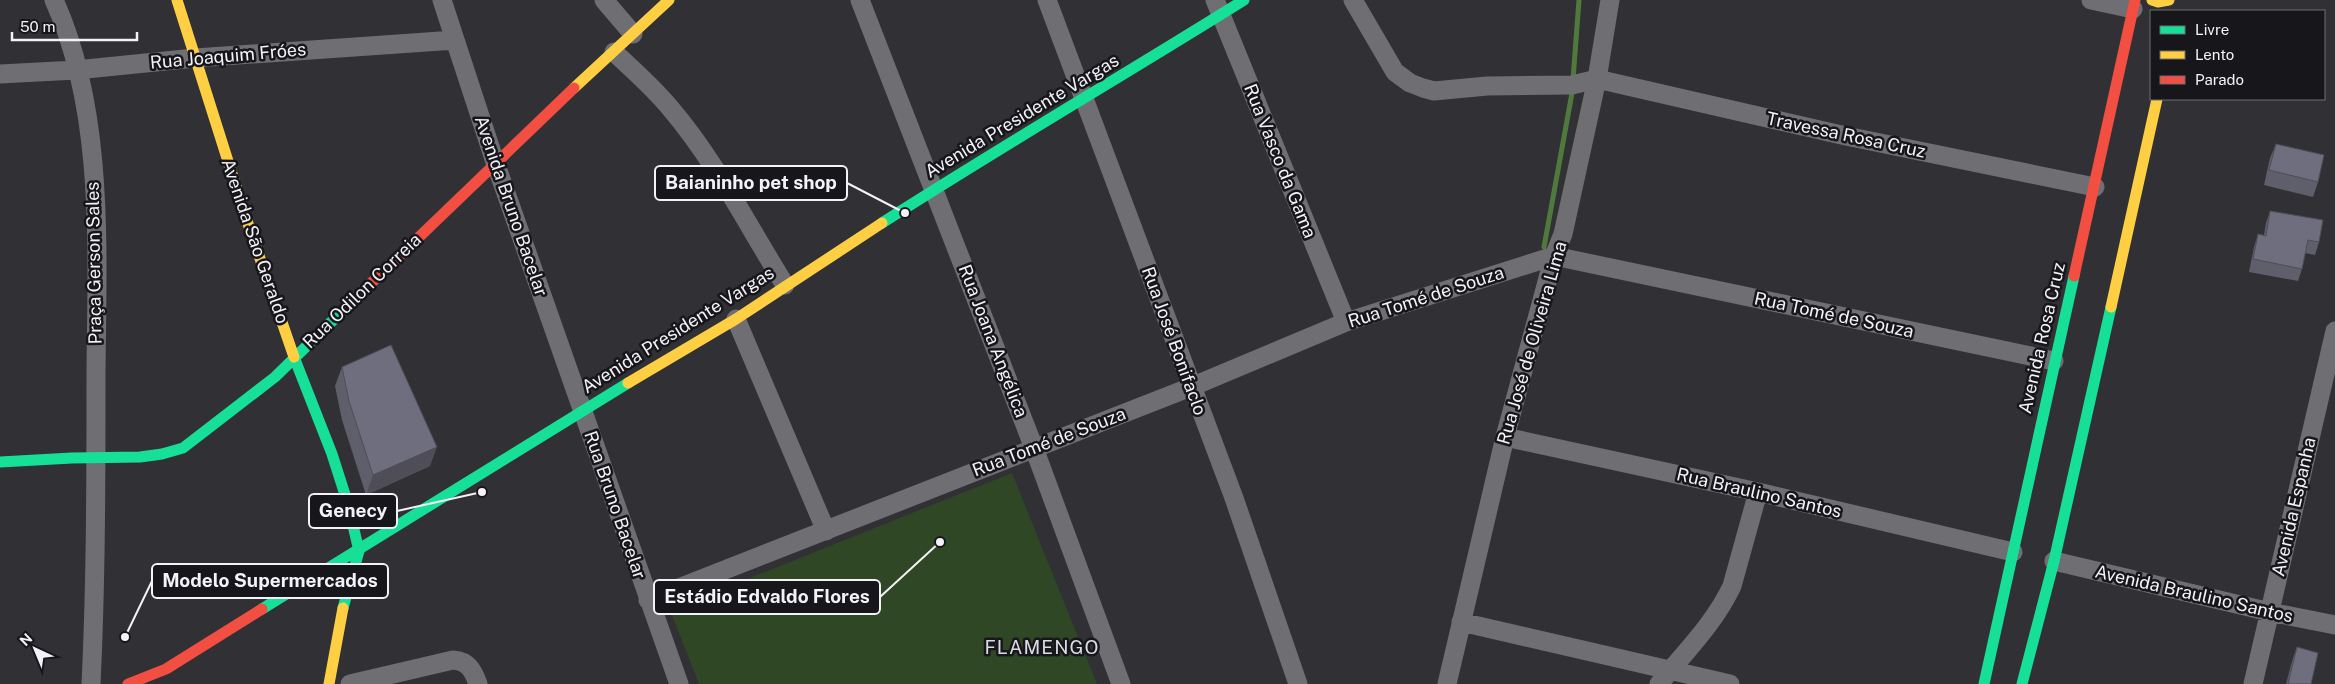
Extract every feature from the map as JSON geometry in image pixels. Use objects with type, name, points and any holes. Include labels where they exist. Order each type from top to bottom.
[{"type":"main road","name":"Avenida São Geraldo","points":[[177,0],[245,216],[294,358],[332,454],[348,504],[359,551],[339,621],[329,684]]},
{"type":"main road","name":"Rua Odilon Correia","points":[[0,462],[96,457],[145,458],[166,455],[183,448],[275,377],[495,162],[669,0]]},
{"type":"main road","name":"Avenida Presidente Vargas","points":[[128,684],[166,669],[310,578],[359,551],[582,410],[736,319],[784,285],[1002,146],[1085,99],[1218,7],[1244,0]]},
{"type":"main road","points":[[2152,0],[2158,2],[2169,0]]},
{"type":"main road","name":"Avenida Rosa Cruz","points":[[1984,684],[2134,5]]},
{"type":"main road","points":[[2022,684],[2054,561],[2157,100]]},
{"type":"main road","points":[[2075,273],[2091,263]]},
{"type":"main road","points":[[2107,269],[2116,279]]},
{"type":"main road","points":[[1998,620],[2007,633]]},
{"type":"main road","points":[[2019,638],[2034,634]]},
{"type":"street","points":[[54,0],[71,40],[76,70]]},
{"type":"street","name":"Avenida Bruno Bacelar","points":[[442,0],[495,162],[582,410]]},
{"type":"street","points":[[604,0],[633,34]]},
{"type":"street","name":"Rua Joana Angélica","points":[[860,0],[1034,448],[1121,684]]},
{"type":"street","name":"Rua José Bonifaclo","points":[[1047,0],[1234,498],[1298,684]]},
{"type":"street","points":[[1353,0],[1395,72],[1410,83],[1434,91],[1487,86],[1564,84],[1598,79]]},
{"type":"street","name":"Rua José de Oliveira Lima","points":[[1447,684],[1505,437],[1554,256],[1562,234],[1598,79],[1610,0]]},
{"type":"street","points":[[2091,0],[2134,5]]},
{"type":"street","name":"Rua Vasco da Gama","points":[[1218,7],[1346,322]]},
{"type":"street","name":"Rua Joaquim Fróes","points":[[0,74],[76,70],[195,58],[456,40]]},
{"type":"street","points":[[614,52],[670,108],[699,146],[784,285]]},
{"type":"street","name":"Praça Gerson Sales","points":[[76,70],[84,103],[94,189],[96,457]]},
{"type":"street","name":"Travessa Rosa Cruz","points":[[1598,79],[1846,136],[2095,187]]},
{"type":"street","name":"Rua Tomé de Souza","points":[[648,600],[1191,387],[1346,322],[1554,256],[2054,361]]},
{"type":"street","points":[[736,319],[826,531]]},
{"type":"street","name":"Avenida Espanha","points":[[2253,684],[2335,331]]},
{"type":"street","name":"Rua Bruno Bacelar","points":[[582,410],[679,684]]},
{"type":"street","name":"Rua Braulino Santos","points":[[1505,437],[1758,492],[2013,552]]},
{"type":"street","points":[[90,684],[96,578],[96,457]]},
{"type":"street","points":[[1659,684],[1714,619],[1725,601],[1732,586],[1758,492]]},
{"type":"street","name":"Avenida Braulino Santos","points":[[2054,561],[2270,612],[2335,625]]},
{"type":"street","points":[[1461,622],[1730,684]]},
{"type":"street","points":[[350,684],[453,660],[469,665],[478,684]]},
{"type":"green space","points":[[1012,473],[1097,684],[699,684],[670,610]]},
{"type":"building","points":[[2276,144],[2324,155],[2318,182],[2269,170]]},
{"type":"building","points":[[2270,211],[2323,220],[2319,242],[2308,240],[2302,269],[2253,259],[2258,234],[2266,236]]},
{"type":"building","points":[[391,345],[437,447],[373,475],[349,401],[342,367]]},
{"type":"building","points":[[2297,647],[2318,653],[2311,684],[2288,684]]},
{"type":"waterway","points":[[1544,247],[1572,93],[1579,0]]},
{"type":"traffic: fast","points":[[882,223],[1244,0]]},
{"type":"traffic: fast","points":[[1984,684],[2074,276]]},
{"type":"traffic: fast","points":[[0,462],[140,457],[162,454],[183,448],[275,377],[365,289]]},
{"type":"traffic: fast","points":[[2022,684],[2054,561],[2111,307]]},
{"type":"traffic: fast","points":[[294,357],[332,454],[348,504],[359,551],[343,608]]},
{"type":"traffic: fast","points":[[262,609],[628,383]]},
{"type":"traffic: slow","points":[[177,0],[245,215],[294,357]]},
{"type":"traffic: slow","points":[[574,88],[669,0]]},
{"type":"traffic: slow","points":[[2152,0],[2158,2],[2169,0]]},
{"type":"traffic: slow","points":[[2111,307],[2157,100]]},
{"type":"traffic: slow","points":[[628,383],[736,319],[882,223]]},
{"type":"traffic: slow","points":[[329,684],[343,608]]},
{"type":"traffic: jam","points":[[2074,276],[2135,0]]},
{"type":"traffic: jam","points":[[365,289],[574,88]]},
{"type":"traffic: jam","points":[[128,684],[166,669],[262,609]]},
{"type":"place","name":"Baianinho pet shop","points":[[905,213]]},
{"type":"place","name":"Genecy","points":[[482,492]]},
{"type":"place","name":"Estádio Edvaldo Flores","points":[[940,542]]},
{"type":"place","name":"Modelo Supermercados","points":[[125,637]]},
{"type":"district","name":"FLAMENGO","points":[[1042,647]]}]
